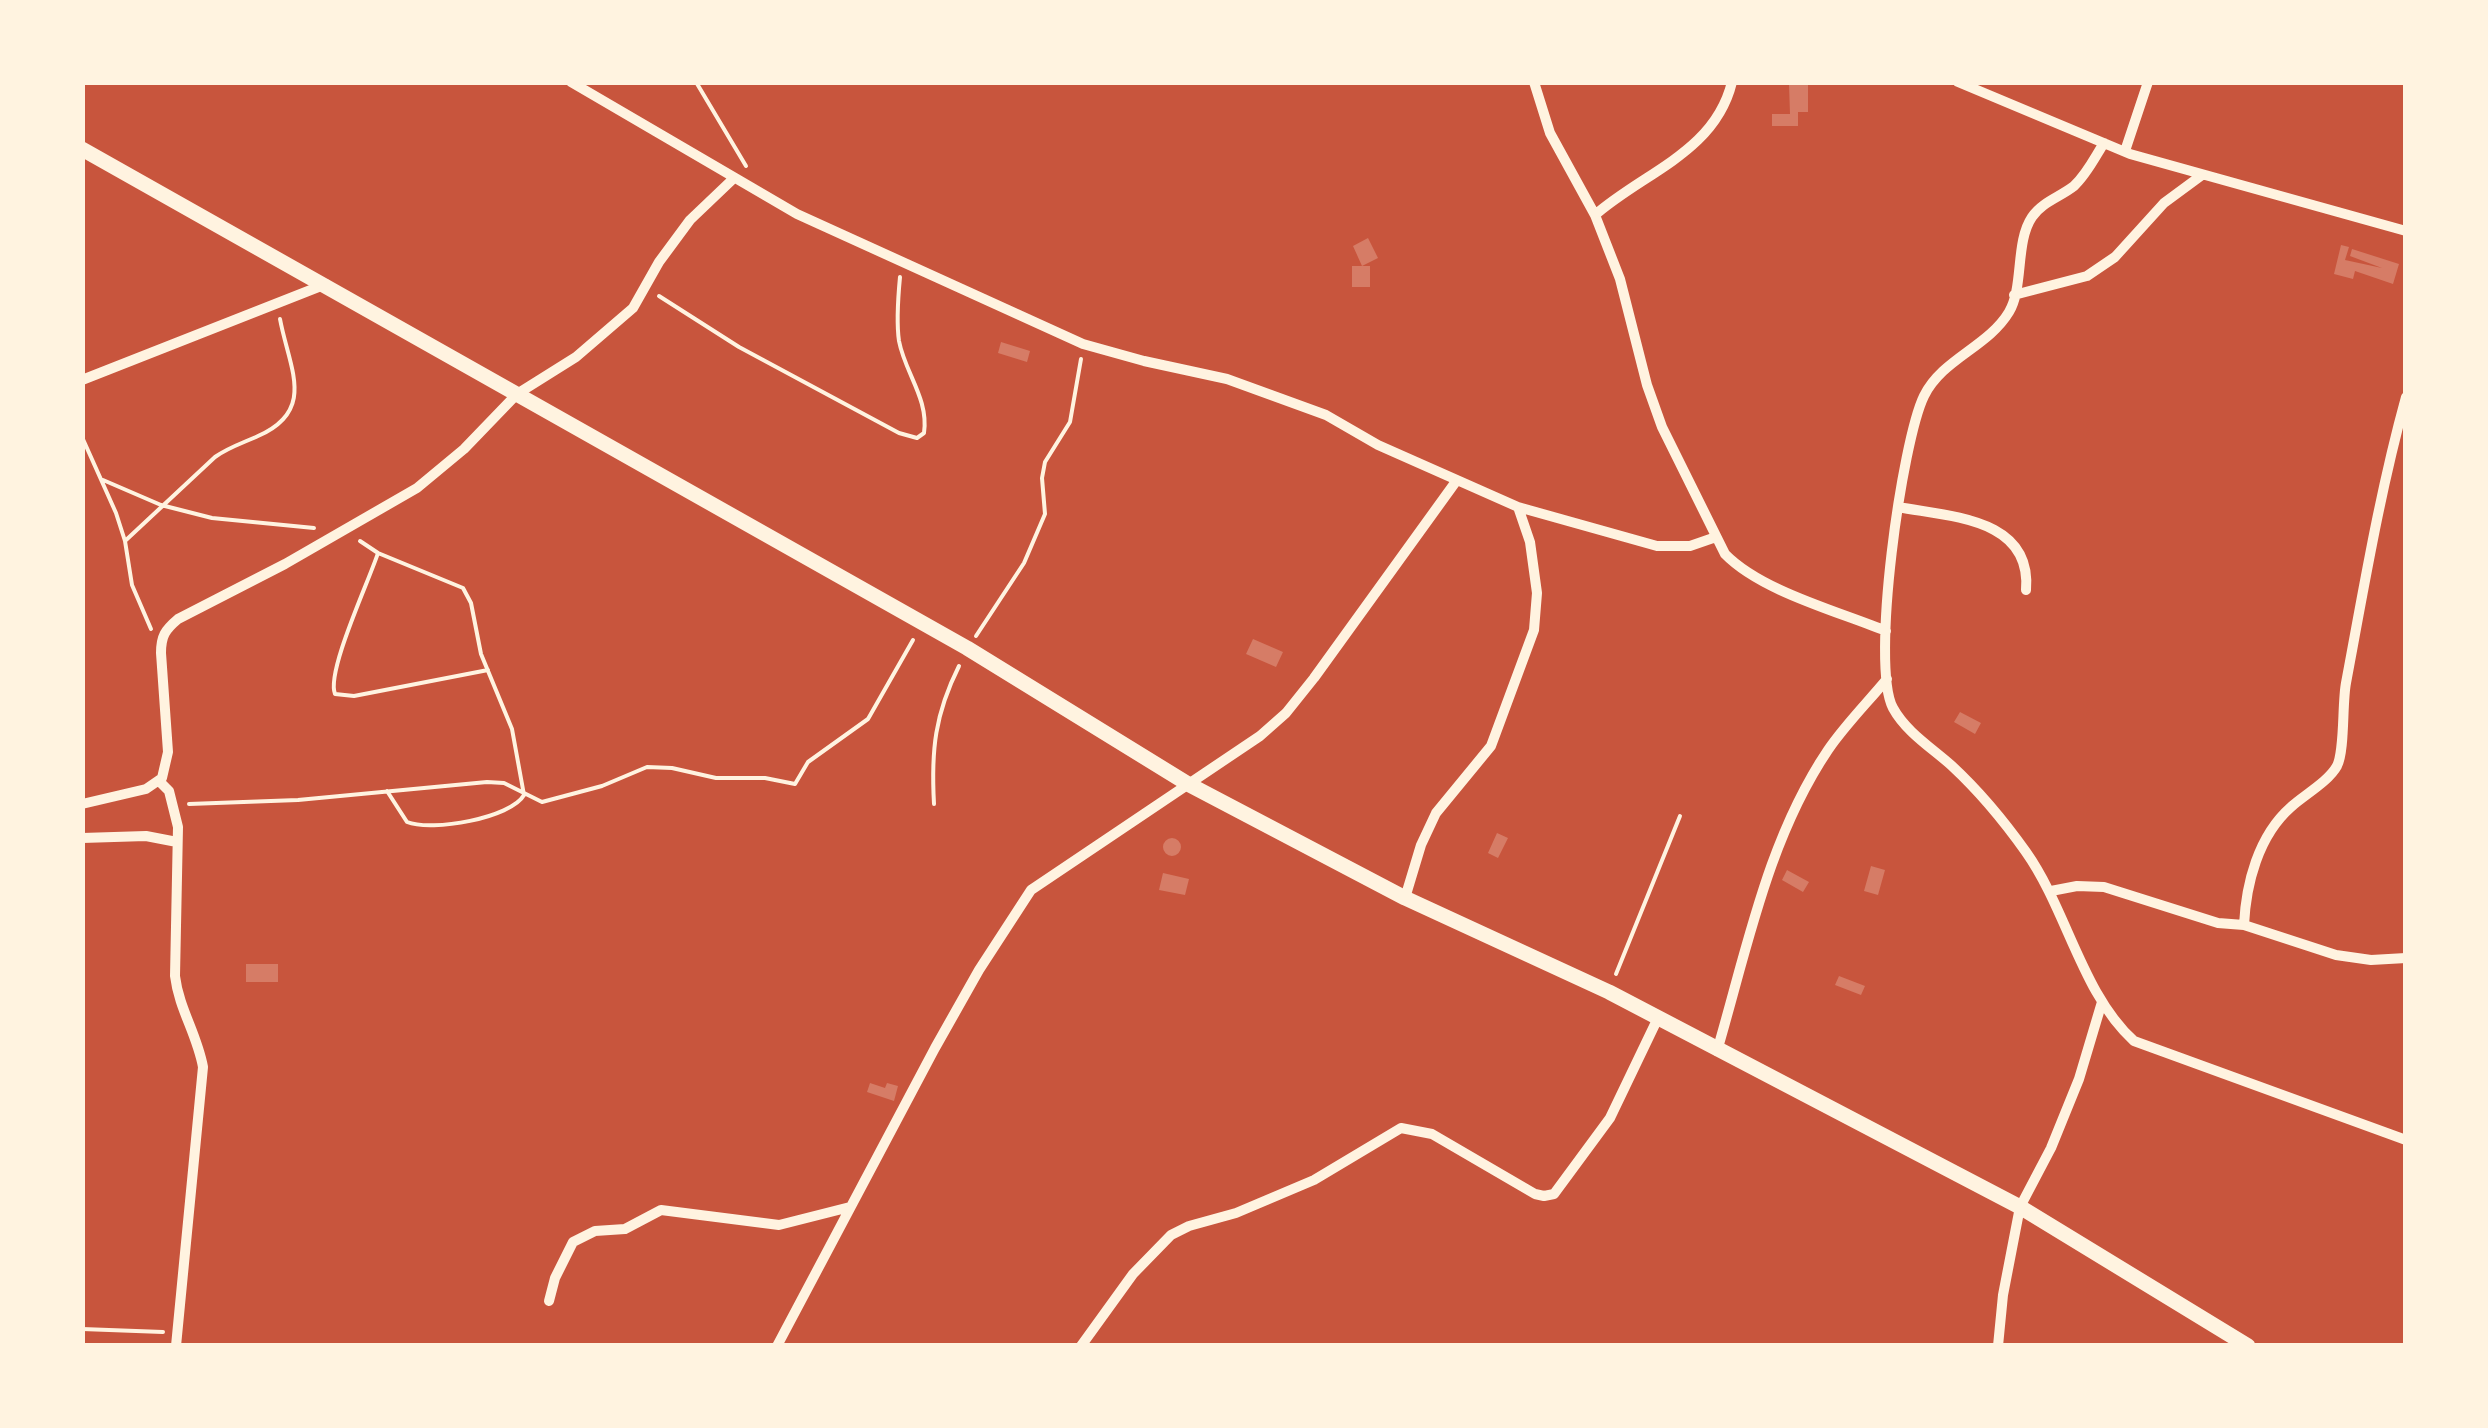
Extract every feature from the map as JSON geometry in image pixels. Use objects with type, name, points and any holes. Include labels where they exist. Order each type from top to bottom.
[{"type":"street","points":[[571,82],[764,196],[1084,344],[1244,385],[1326,415],[1378,446],[1518,507],[1657,546],[1690,546],[1716,537]]},
{"type":"street","points":[[1534,82],[1550,133],[1596,215],[1620,279],[1647,385],[1662,426],[1725,554],[1737,566],[1782,589],[1886,630]]},
{"type":"street","points":[[1596,215],[1698,143],[1714,123],[1732,82]]},
{"type":"street","points":[[1958,82],[2125,152],[2406,230]]},
{"type":"street","points":[[2125,152],[2148,82]]},
{"type":"street","points":[[2104,143],[2075,185],[2040,208],[2029,222],[2012,308],[2000,325],[1936,377],[1922,398],[1898,507],[1886,591],[1890,704],[1903,723],[1978,792],[2027,854],[2051,890],[2102,1002],[2134,1041],[2406,1140]]},
{"type":"street","points":[[82,148],[967,648],[1188,784],[1405,898],[1609,992],[2020,1207],[2248,1346]]},
{"type":"street","points":[[2014,295],[2087,276],[2114,257],[2164,203],[2202,174]]},
{"type":"street","points":[[82,804],[146,790],[159,782],[168,752],[161,652],[165,630],[178,619],[417,488],[464,449],[517,394],[576,357],[633,308],[659,262],[690,220],[733,179]]},
{"type":"street","points":[[82,380],[327,284]]},
{"type":"street","points":[[2244,925],[2246,891],[2258,855],[2286,810],[2332,773],[2339,761],[2345,689],[2386,467],[2406,398]]},
{"type":"street","points":[[776,1346],[978,970],[1031,890],[1260,736],[1286,713],[1458,480]]},
{"type":"street","points":[[1405,898],[1420,845],[1436,813],[1490,746],[1534,630],[1537,593],[1530,542],[1518,507]]},
{"type":"street","points":[[1898,507],[1972,522],[2007,535],[2024,560],[2026,590]]},
{"type":"street","points":[[1717,1050],[1772,862],[1796,806],[1829,748],[1887,678]]},
{"type":"street","points":[[159,782],[169,791],[174,806],[177,842],[176,988],[182,1012],[199,1046],[202,1067],[176,1346]]},
{"type":"street","points":[[82,838],[146,836],[177,842]]},
{"type":"street","points":[[2051,890],[2077,886],[2104,888],[2336,954],[2371,960],[2406,958]]},
{"type":"street","points":[[1998,1346],[2002,1295],[2020,1207],[2051,1148],[2102,1002]]},
{"type":"street","points":[[1081,1346],[1133,1274],[1171,1235],[1314,1180],[1401,1128],[1432,1134],[1535,1194],[1554,1194],[1610,1118],[1658,1020]]},
{"type":"street","points":[[549,1302],[554,1278],[573,1242],[594,1231],[625,1229],[662,1210],[779,1225],[850,1207]]},
{"type":"path","points":[[696,82],[764,196]]},
{"type":"path","points":[[646,288],[739,347],[899,433],[916,438],[924,433],[925,420],[899,338],[901,261]]},
{"type":"path","points":[[125,540],[232,446],[259,436],[284,420],[296,402],[278,305]]},
{"type":"path","points":[[934,804],[932,744],[940,712],[967,648],[1024,563],[1046,514],[1042,478],[1045,462],[1070,422],[1084,344]]},
{"type":"path","points":[[82,436],[125,540],[132,585],[161,652]]},
{"type":"path","points":[[103,480],[161,505],[212,518],[344,530],[378,553],[463,588],[472,603],[481,654],[512,729],[524,795],[518,804],[502,812],[457,824],[429,826],[408,822],[387,791]]},
{"type":"path","points":[[378,553],[336,664],[332,688],[335,694],[354,696],[488,670]]},
{"type":"path","points":[[174,806],[486,782],[504,784],[535,801],[551,800],[648,768],[794,784],[808,762],[868,720],[922,623]]},
{"type":"path","points":[[1609,992],[1680,816]]},
{"type":"path","points":[[82,1329],[178,1332]]},
{"type":"building","points":[[1808,83],[1808,112],[1798,112],[1798,126],[1772,126],[1772,114],[1790,114],[1789,84]]},
{"type":"building","points":[[1368,238],[1378,258],[1362,266],[1353,246]]},
{"type":"building","points":[[2341,245],[2349,247],[2345,260],[2382,268],[2350,256],[2352,249],[2399,264],[2393,284],[2355,271],[2353,279],[2334,274]]},
{"type":"building","points":[[1352,266],[1370,266],[1370,287],[1352,287]]},
{"type":"building","points":[[1001,342],[1030,351],[1027,362],[998,353]]},
{"type":"building","points":[[1253,639],[1283,652],[1276,667],[1246,654]]},
{"type":"building","points":[[1960,712],[1981,723],[1975,734],[1954,722]]},
{"type":"building","points":[[1497,833],[1508,838],[1498,858],[1488,853]]},
{"type":"building","points":[[1172,838],[1181,847],[1172,856],[1163,847]]},
{"type":"building","points":[[1871,866],[1885,870],[1878,895],[1864,891]]},
{"type":"building","points":[[1787,870],[1809,882],[1803,892],[1782,880]]},
{"type":"building","points":[[1163,873],[1189,879],[1185,895],[1159,890]]},
{"type":"building","points":[[246,964],[278,964],[278,982],[246,982]]},
{"type":"building","points":[[1839,976],[1865,986],[1861,995],[1835,985]]},
{"type":"building","points":[[870,1083],[885,1088],[887,1083],[898,1086],[894,1101],[867,1092]]}]
